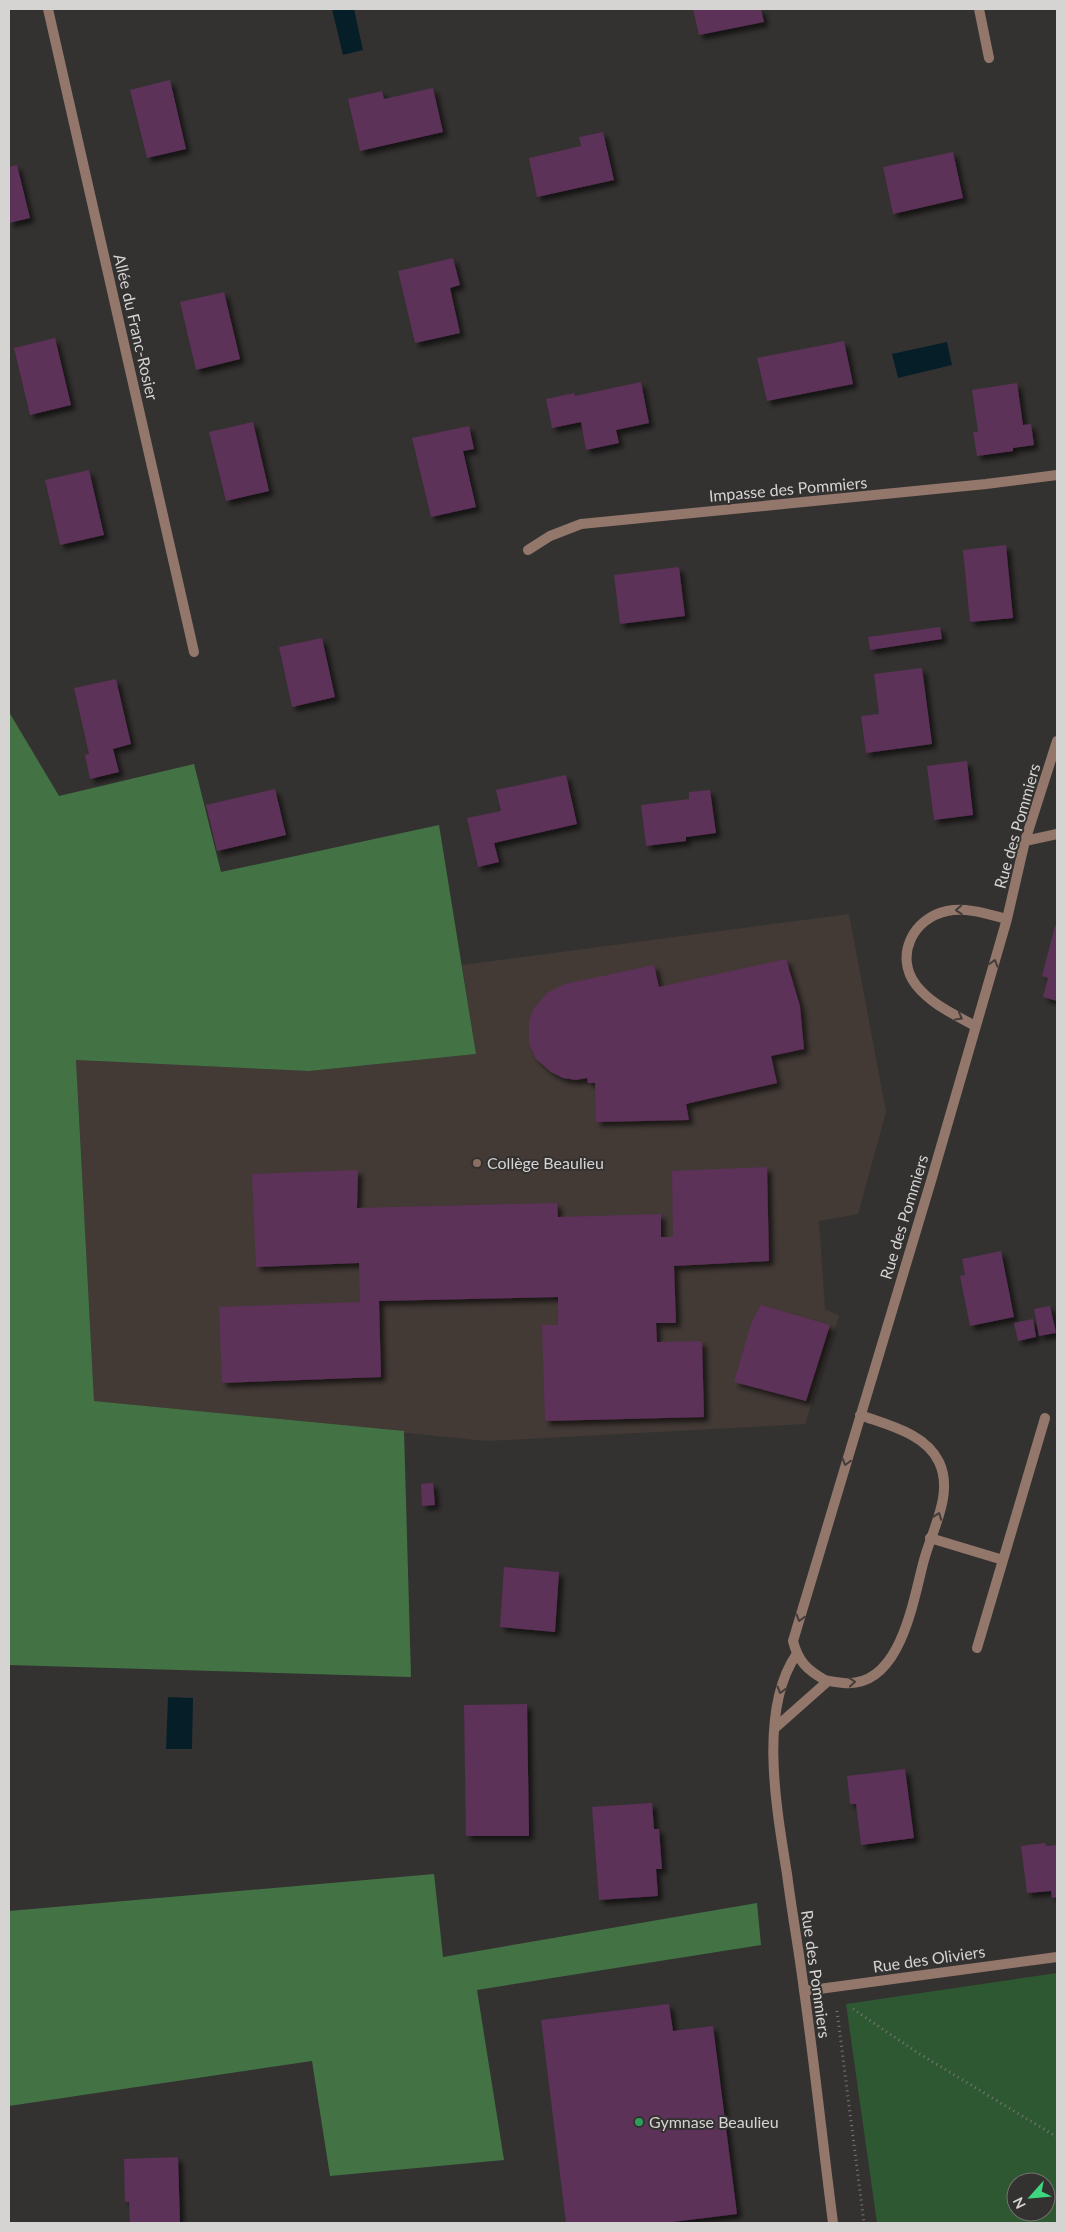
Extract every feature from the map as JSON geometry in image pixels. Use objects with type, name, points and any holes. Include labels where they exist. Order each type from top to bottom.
[{"type":"street","name":"Allée du Franc-Rosier","points":[[48,9],[194,652]]},
{"type":"street","points":[[979,9],[989,58]]},
{"type":"street","name":"Impasse des Pommiers","points":[[528,550],[550,536],[581,524],[986,484],[1057,475]]},
{"type":"street","name":"Rue des Pommiers","points":[[833,2223],[804,1991],[777,1806],[774,1768],[778,1700],[785,1676],[796,1655],[793,1641],[975,1026],[1006,919],[1025,842],[1057,741]]},
{"type":"street","points":[[1025,842],[1057,834]]},
{"type":"street","points":[[975,1026],[936,1005],[916,984],[908,967],[907,946],[914,932],[928,918],[946,911],[970,910],[1006,919]]},
{"type":"street","points":[[796,1655],[810,1672],[828,1681],[850,1683],[866,1680],[891,1659],[901,1641],[930,1538],[943,1504],[945,1478],[939,1461],[927,1447],[904,1430],[860,1415]]},
{"type":"street","points":[[977,1648],[1045,1418]]},
{"type":"street","points":[[930,1538],[1003,1560]]},
{"type":"street","points":[[775,1728],[828,1681]]},
{"type":"street","name":"Rue des Oliviers","points":[[804,1991],[1057,1957]]},
{"type":"path","points":[[834,1987],[864,2223]]},
{"type":"path","points":[[837,2007],[846,2004],[918,2053],[1057,2137]]},
{"type":"shaded area","name":"Collège Beaulieu","points":[[849,914],[886,1112],[858,1214],[819,1221],[825,1309],[839,1316],[805,1424],[487,1441],[94,1401],[76,1060],[309,1071],[476,1054],[462,965]]},
{"type":"green space","points":[[9,712],[59,796],[194,764],[221,872],[439,825],[476,1054],[309,1071],[76,1060],[94,1401],[404,1431],[411,1677],[9,1665]]},
{"type":"green space","points":[[434,1874],[443,1957],[757,1903],[761,1945],[477,1990],[504,2160],[330,2176],[312,2061],[9,2106],[9,1911]]},
{"type":"green space","points":[[1057,1973],[1057,2223],[877,2223],[846,2004]]},
{"type":"water","points":[[332,9],[354,9],[363,50],[343,55]]},
{"type":"water","points":[[947,342],[952,365],[898,378],[892,354]]},
{"type":"water","points":[[168,1697],[193,1698],[192,1749],[166,1749]]},
{"type":"building","points":[[693,9],[761,9],[764,22],[699,35]]},
{"type":"building","points":[[170,80],[186,149],[147,158],[130,90]]},
{"type":"building","points":[[433,88],[443,132],[360,151],[348,99],[382,91],[384,99]]},
{"type":"building","points":[[603,132],[614,180],[537,197],[529,158],[581,146],[579,137]]},
{"type":"building","points":[[953,152],[963,198],[893,214],[883,167]]},
{"type":"building","points":[[17,165],[30,218],[9,223],[9,167]]},
{"type":"building","points":[[453,258],[460,285],[450,288],[460,333],[415,343],[398,271]]},
{"type":"building","points":[[224,292],[240,359],[196,370],[180,302]]},
{"type":"building","points":[[55,338],[71,405],[30,415],[14,348]]},
{"type":"building","points":[[844,341],[853,384],[767,401],[757,358]]},
{"type":"building","points":[[641,382],[649,423],[616,430],[619,443],[586,450],[581,422],[552,428],[546,399],[574,393],[575,396]]},
{"type":"building","points":[[1017,383],[1023,425],[1031,424],[1034,445],[1013,448],[1013,451],[977,456],[973,432],[978,432],[972,390]]},
{"type":"building","points":[[253,422],[269,491],[226,501],[209,432]]},
{"type":"building","points":[[469,426],[474,449],[463,451],[476,507],[431,517],[412,438]]},
{"type":"building","points":[[89,470],[104,535],[60,545],[45,480]]},
{"type":"building","points":[[1006,545],[1013,618],[970,622],[963,550]]},
{"type":"building","points":[[679,567],[685,616],[620,624],[614,575]]},
{"type":"building","points":[[940,627],[942,639],[870,650],[868,637]]},
{"type":"building","points":[[322,638],[335,697],[292,707],[279,647]]},
{"type":"building","points":[[922,668],[932,744],[866,753],[861,716],[879,714],[874,674]]},
{"type":"building","points":[[116,679],[131,744],[113,749],[119,772],[90,779],[85,755],[89,754],[74,688]]},
{"type":"building","points":[[967,761],[973,815],[934,820],[927,766]]},
{"type":"building","points":[[566,775],[577,824],[494,843],[499,862],[478,867],[467,818],[501,811],[496,790]]},
{"type":"building","points":[[275,789],[286,835],[217,851],[206,805]]},
{"type":"building","points":[[710,790],[716,833],[686,837],[686,841],[646,846],[641,805],[689,799],[689,792]]},
{"type":"building","points":[[1055,926],[1057,926],[1057,1001],[1043,997],[1048,978],[1042,976]]},
{"type":"building","points":[[786,959],[800,1006],[804,1049],[771,1056],[777,1083],[686,1104],[689,1120],[596,1122],[595,1083],[588,1083],[587,1078],[576,1080],[563,1078],[551,1072],[536,1059],[529,1044],[529,1021],[534,1008],[547,993],[565,984],[654,965],[659,987]]},
{"type":"building","points":[[767,1167],[769,1261],[674,1266],[676,1323],[656,1323],[657,1342],[702,1341],[704,1417],[545,1421],[542,1325],[558,1325],[558,1297],[379,1301],[381,1377],[222,1383],[219,1307],[360,1302],[359,1263],[256,1267],[252,1174],[358,1170],[357,1208],[557,1203],[558,1217],[661,1214],[661,1237],[673,1237],[672,1171]]},
{"type":"building","points":[[1001,1251],[1014,1317],[970,1326],[960,1276],[965,1275],[962,1259]]},
{"type":"building","points":[[761,1305],[830,1325],[806,1401],[734,1382],[752,1321]]},
{"type":"building","points":[[1050,1306],[1056,1333],[1039,1336],[1034,1309]]},
{"type":"building","points":[[1033,1319],[1036,1337],[1018,1341],[1014,1323]]},
{"type":"building","points":[[433,1483],[435,1505],[422,1506],[421,1484]]},
{"type":"building","points":[[504,1567],[559,1572],[555,1632],[500,1627]]},
{"type":"building","points":[[527,1704],[529,1836],[466,1836],[464,1705]]},
{"type":"building","points":[[905,1769],[914,1838],[861,1845],[856,1804],[850,1804],[847,1776]]},
{"type":"building","points":[[652,1803],[654,1829],[659,1829],[662,1869],[656,1869],[658,1896],[599,1900],[592,1807]]},
{"type":"building","points":[[1045,1843],[1046,1846],[1057,1845],[1057,1897],[1052,1898],[1051,1891],[1027,1893],[1021,1846]]},
{"type":"building","name":"Gymnase Beaulieu","points":[[669,2004],[673,2031],[713,2026],[737,2214],[664,2223],[566,2223],[541,2020]]},
{"type":"building","points":[[178,2157],[180,2223],[130,2223],[129,2202],[125,2202],[124,2159]]},
{"type":"place","name":"Collège Beaulieu","points":[[477,1163]]},
{"type":"place","name":"Gymnase Beaulieu","points":[[639,2122]]}]
